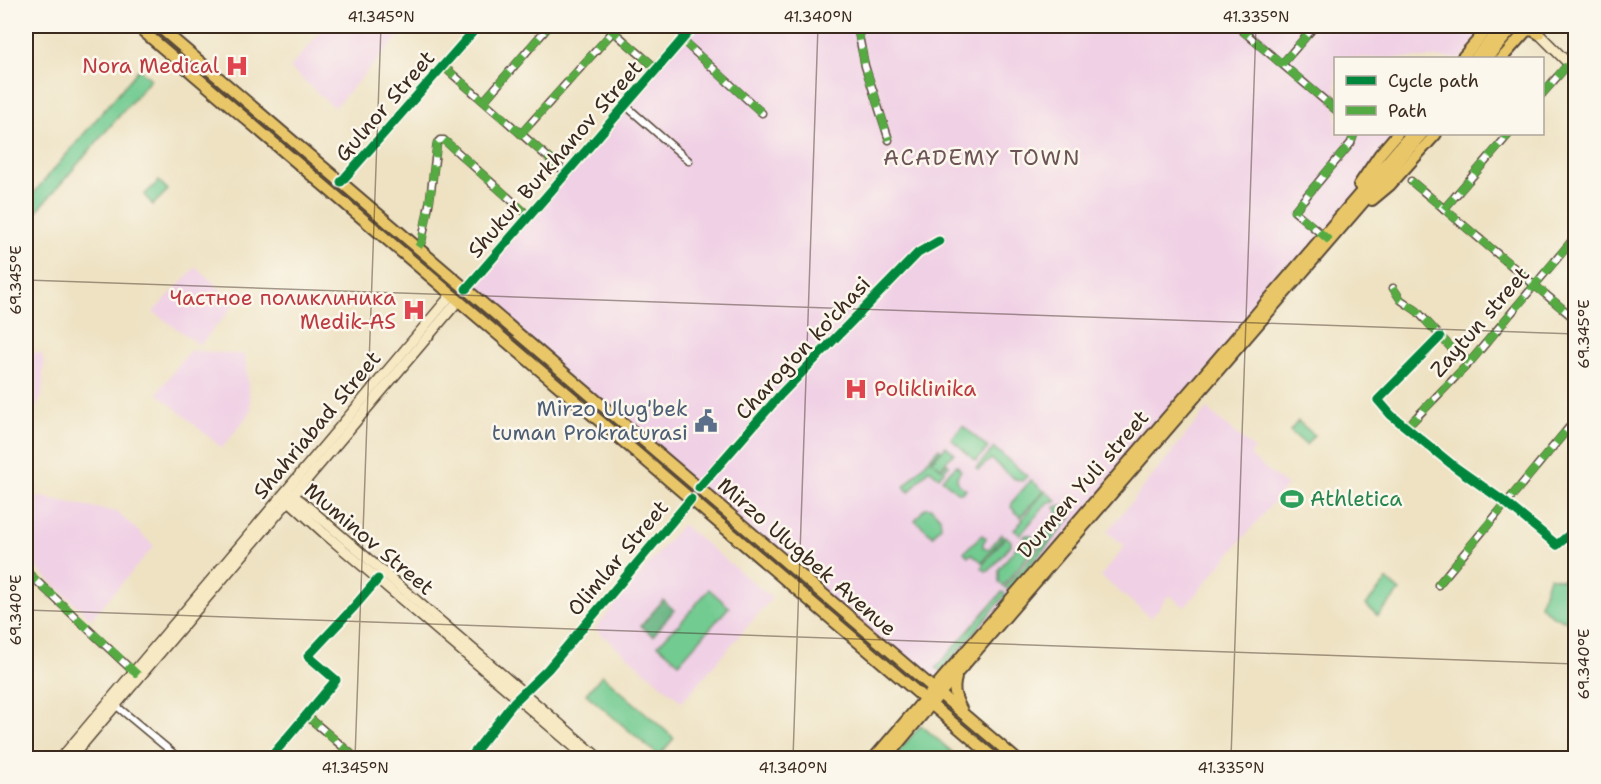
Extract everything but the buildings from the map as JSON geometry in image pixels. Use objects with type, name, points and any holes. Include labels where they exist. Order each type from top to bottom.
[{"type":"main road","name":"Mirzo Ulugbek Avenue","points":[[136,26],[994,759]]},
{"type":"main road","name":"Mirzo Ulugbek Avenue","points":[[158,26],[1015,759]]},
{"type":"main road","name":"Shukur Burkhanov Street","points":[[466,289],[694,26]]},
{"type":"main road","points":[[1463,57],[1490,26]]},
{"type":"main road","points":[[1476,57],[1503,26]]},
{"type":"main road","points":[[1488,57],[1515,26]]},
{"type":"main road","points":[[1529,26],[1540,29],[1573,64]]},
{"type":"main road","points":[[1503,57],[1526,31],[1540,29]]},
{"type":"main road","points":[[1347,214],[1380,154],[1396,135]]},
{"type":"main road","points":[[1347,214],[1410,135]]},
{"type":"main road","points":[[1326,238],[1421,135]]},
{"type":"main road","points":[[1347,214],[1390,186],[1435,135]]},
{"type":"main road","name":"Durmen Yuli street","points":[[886,759],[937,691],[1203,375],[1326,238]]},
{"type":"main road","name":"Durmen Yuli street","points":[[937,691],[958,672],[1326,238]]},
{"type":"main road","points":[[454,298],[466,289]]},
{"type":"main road","name":"Shahriabad Street","points":[[61,759],[113,703],[289,497],[454,298]]},
{"type":"main road","points":[[630,448],[640,437]]},
{"type":"main road","name":"Muminov Street","points":[[289,497],[378,579],[599,759]]},
{"type":"main road","name":"Muminov Street","points":[[289,497],[521,696],[587,759]]},
{"type":"main road","points":[[750,550],[759,540]]},
{"type":"main road","points":[[958,672],[954,692],[964,715]]},
{"type":"main road","name":"Durmen Yuli street","points":[[874,759],[928,702]]},
{"type":"main road","name":"Shahriabad Street","points":[[71,759],[113,703]]},
{"type":"street","name":"Gulnor Street","points":[[341,182],[478,26]]},
{"type":"street","points":[[484,101],[549,26]]},
{"type":"street","points":[[607,26],[615,28],[657,69]]},
{"type":"street","points":[[857,26],[865,66],[889,140]]},
{"type":"street","points":[[1237,26],[1334,109]]},
{"type":"street","points":[[1282,64],[1315,26]]},
{"type":"street","points":[[521,134],[615,28]]},
{"type":"street","points":[[681,40],[762,113]]},
{"type":"street","points":[[1544,92],[1573,64]]},
{"type":"street","points":[[443,66],[566,173]]},
{"type":"street","points":[[625,105],[689,161]]},
{"type":"street","points":[[1326,238],[1294,211],[1351,143],[1354,135]]},
{"type":"street","points":[[1444,209],[1508,135]]},
{"type":"street","points":[[418,248],[422,241],[440,140],[444,140],[529,216]]},
{"type":"street","points":[[1411,181],[1575,320]]},
{"type":"street","name":"Zaytun street","points":[[1407,427],[1470,362],[1575,236]]},
{"type":"street","name":"Charog'on ko'chasi","points":[[699,488],[808,366],[918,253],[939,241]]},
{"type":"street","points":[[1393,288],[1401,300],[1417,311],[1455,352],[1470,362]]},
{"type":"street","points":[[1440,337],[1378,400],[1391,415],[1455,467],[1506,503],[1557,545],[1575,529]]},
{"type":"street","points":[[1438,585],[1575,419]]},
{"type":"street","name":"Olimlar Street","points":[[470,759],[521,696],[561,654],[691,500]]},
{"type":"street","points":[[26,571],[137,675]]},
{"type":"street","points":[[270,759],[336,680],[308,656],[378,579]]},
{"type":"street","points":[[113,703],[179,759]]},
{"type":"street","points":[[307,716],[356,759]]},
{"type":"shaded area","points":[[325,26],[408,26],[334,108],[290,68]]},
{"type":"shaded area","points":[[694,26],[1490,26],[1463,57],[1334,57],[1334,135],[1396,135],[1344,211],[933,688],[466,289]]},
{"type":"shaded area","points":[[196,267],[236,303],[200,345],[153,312]]},
{"type":"shaded area","points":[[190,350],[245,355],[251,411],[222,448],[157,393]]},
{"type":"shaded area","points":[[26,353],[41,353],[44,361],[42,396],[26,426]]},
{"type":"shaded area","points":[[1207,409],[1254,449],[1250,456],[1287,486],[1185,607],[1169,595],[1151,618],[1101,576],[1125,546],[1107,532]]},
{"type":"shaded area","points":[[31,495],[117,512],[154,546],[91,619],[26,558],[26,512]]},
{"type":"shaded area","points":[[682,524],[772,598],[682,702],[595,629]]},
{"type":"green space","points":[[139,69],[151,79],[26,224],[26,202]]},
{"type":"green space","points":[[159,181],[168,190],[153,205],[144,195]]},
{"type":"green space","points":[[1298,421],[1314,435],[1306,445],[1290,431]]},
{"type":"green space","points":[[963,426],[988,448],[976,461],[951,439]]},
{"type":"green space","points":[[946,446],[954,453],[941,467],[935,463],[942,469],[947,463],[949,465],[939,477],[929,469],[909,492],[904,487],[939,448],[941,450],[932,461]]},
{"type":"green space","points":[[994,448],[1027,476],[1022,481],[1013,478],[991,459],[978,470],[976,468]]},
{"type":"green space","points":[[957,465],[961,471],[957,481],[966,489],[963,492],[957,492],[942,479]]},
{"type":"green space","points":[[1031,480],[1044,491],[1020,517],[1011,507],[1013,501]]},
{"type":"green space","points":[[1045,491],[1057,501],[1048,502],[1020,535],[1014,530]]},
{"type":"green space","points":[[1062,505],[1068,510],[1036,547],[1024,537],[1030,535],[1035,539],[1058,513],[1055,507]]},
{"type":"green space","points":[[925,508],[931,508],[940,517],[941,526],[933,536],[915,520]]},
{"type":"green space","points":[[1069,513],[1072,515],[1071,518],[1008,590],[1005,587]]},
{"type":"green space","points":[[1002,534],[1004,536],[982,562],[972,554],[968,556],[964,552],[982,535],[986,538],[983,547],[989,549]]},
{"type":"green space","points":[[1006,536],[1011,541],[1011,545],[989,571],[986,571],[982,568],[983,564]]},
{"type":"green space","points":[[1022,540],[1034,549],[1003,586],[999,582],[999,569]]},
{"type":"green space","points":[[1549,577],[1573,582],[1575,580],[1575,623],[1554,617],[1540,605]]},
{"type":"green space","points":[[1387,580],[1400,591],[1378,616],[1366,605]]},
{"type":"green space","points":[[709,589],[729,607],[679,663],[658,645],[677,627]]},
{"type":"green space","points":[[1002,592],[1005,596],[941,671],[936,668]]},
{"type":"green space","points":[[663,600],[674,610],[653,636],[641,626]]},
{"type":"green space","points":[[602,675],[674,738],[659,756],[586,694]]},
{"type":"green space","points":[[921,725],[959,758],[893,758]]},
{"type":"marked path","points":[[484,101],[549,26]]},
{"type":"marked path","points":[[607,26],[657,69]]},
{"type":"marked path","points":[[521,134],[618,26]]},
{"type":"marked path","points":[[857,26],[865,66],[889,140]]},
{"type":"marked path","points":[[1237,26],[1334,108]]},
{"type":"marked path","points":[[1282,64],[1315,26]]},
{"type":"marked path","points":[[682,40],[762,113]]},
{"type":"marked path","points":[[1544,92],[1572,60]]},
{"type":"marked path","points":[[443,66],[566,173]]},
{"type":"marked path","points":[[1330,241],[1294,211],[1351,143],[1354,135]]},
{"type":"marked path","points":[[1444,209],[1508,135]]},
{"type":"marked path","points":[[418,247],[422,241],[437,143],[440,140],[444,140],[529,216]]},
{"type":"marked path","points":[[1411,181],[1576,320]]},
{"type":"marked path","points":[[1407,427],[1470,362],[1576,236]]},
{"type":"marked path","points":[[1393,288],[1401,300],[1417,311],[1455,352],[1470,362]]},
{"type":"marked path","points":[[1438,585],[1576,419]]},
{"type":"marked path","points":[[26,571],[140,677]]},
{"type":"marked path","points":[[307,716],[356,758]]},
{"type":"cycle path","points":[[341,182],[478,26]]},
{"type":"cycle path","points":[[466,289],[694,26]]},
{"type":"cycle path","points":[[699,488],[781,394],[918,253],[939,241]]},
{"type":"cycle path","points":[[1440,337],[1378,400],[1391,415],[1455,467],[1506,503],[1557,545],[1576,529]]},
{"type":"cycle path","points":[[470,758],[514,702],[548,669],[691,499]]},
{"type":"cycle path","points":[[270,758],[336,680],[308,656],[378,579]]},
{"type":"place","name":"Nora Medical","points":[[237,66]]},
{"type":"place","name":"Частное поликлиника Medik-AS","points":[[414,310]]},
{"type":"place","name":"Poliklinika","points":[[856,389]]},
{"type":"place","name":"Mirzo Ulug'bek tuman Prokraturasi","points":[[706,421]]},
{"type":"place","name":"Athletica","points":[[1292,499]]},
{"type":"district","name":"ACADEMY TOWN","points":[[982,157]]}]
